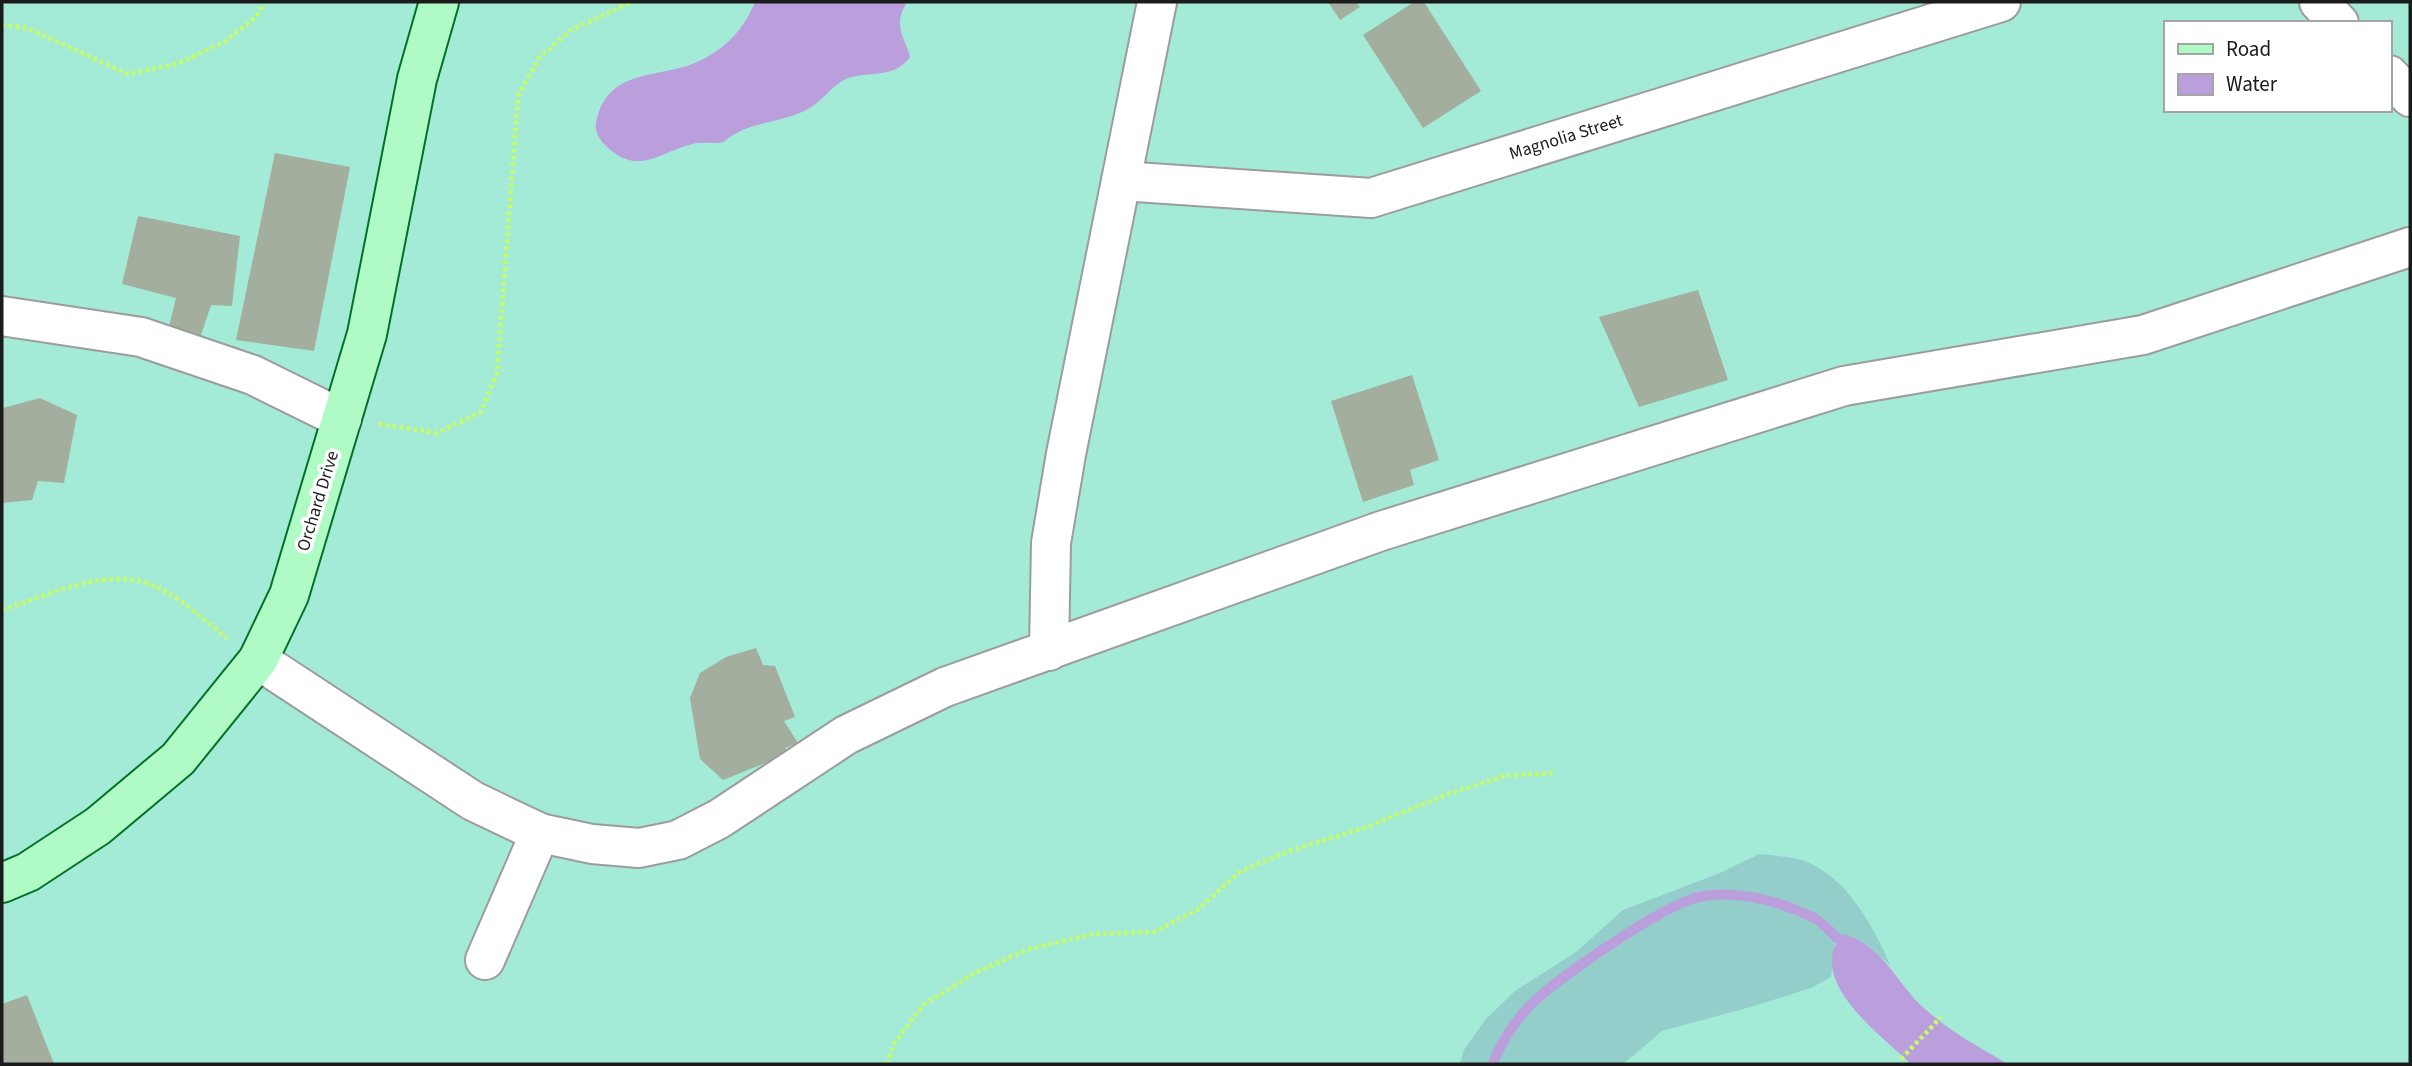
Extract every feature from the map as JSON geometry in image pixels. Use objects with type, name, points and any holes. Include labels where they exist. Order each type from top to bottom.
[{"type":"street","name":"Orchard Drive","points":[[2,883],[28,872],[98,826],[178,759],[257,660],[289,595],[366,334],[417,79],[439,2]]},
{"type":"street","points":[[1049,651],[1053,530],[1157,2]]},
{"type":"street","name":"Magnolia Street","points":[[1121,181],[1371,198],[2001,2]]},
{"type":"street","points":[[2319,2],[2337,21]]},
{"type":"street","points":[[2391,77],[2410,97]]},
{"type":"street","points":[[257,660],[473,802],[540,833],[592,844],[639,848],[678,840],[719,819],[846,735],[945,687],[1381,531],[1844,386],[2143,335],[2410,247]]},
{"type":"street","points":[[2,316],[141,337],[253,375],[342,419]]},
{"type":"street","points":[[485,960],[540,833]]},
{"type":"path","points":[[2,25],[27,28],[128,74],[177,64],[224,41],[256,17],[265,2]]},
{"type":"path","points":[[342,419],[437,433],[481,412],[497,373],[519,96],[539,58],[571,30],[632,2]]},
{"type":"path","points":[[2,610],[93,582],[124,578],[154,586],[257,660]]},
{"type":"path","points":[[887,1064],[894,1044],[923,1005],[975,973],[1029,949],[1093,934],[1154,932],[1197,910],[1241,872],[1289,851],[1367,827],[1448,794],[1504,776],[1554,773]]},
{"type":"path","points":[[1901,1059],[1941,1017]]},
{"type":"shaded area","points":[[2,2],[2410,2],[2410,1064],[2,1064]]},
{"type":"shaded area","points":[[1759,854],[1802,860],[1821,869],[1835,880],[1867,920],[1890,965],[1869,946],[1843,934],[1835,942],[1831,977],[1811,988],[1662,1031],[1623,1064],[1460,1064],[1464,1050],[1485,1020],[1515,991],[1576,952],[1623,910],[1720,873]]},
{"type":"water","points":[[755,2],[907,2],[900,24],[910,57],[888,72],[846,79],[808,109],[787,118],[753,126],[724,142],[697,143],[639,161],[628,160],[604,144],[597,133],[596,123],[605,100],[614,89],[640,77],[683,67],[707,57],[725,45],[739,30]]},
{"type":"water","points":[[1843,934],[1857,939],[1879,956],[1935,1018],[2008,1064],[1911,1064],[1866,1022],[1839,987],[1833,969],[1833,951]]},
{"type":"building","points":[[1328,2],[1356,2],[1360,7],[1340,20]]},
{"type":"building","points":[[1414,2],[1424,2],[1481,91],[1423,128],[1363,35]]},
{"type":"building","points":[[275,153],[350,167],[314,351],[236,340]]},
{"type":"building","points":[[138,216],[240,236],[232,306],[211,305],[200,338],[167,335],[176,298],[122,284]]},
{"type":"building","points":[[1698,290],[1728,380],[1639,407],[1599,317]]},
{"type":"building","points":[[1412,375],[1439,460],[1410,470],[1414,485],[1363,502],[1331,401]]},
{"type":"building","points":[[40,398],[77,415],[64,483],[38,481],[32,500],[2,503],[3,408]]},
{"type":"building","points":[[756,648],[763,665],[775,666],[795,717],[784,721],[798,743],[785,748],[788,754],[723,780],[700,759],[690,698],[700,673],[726,657]]},
{"type":"building","points":[[27,995],[54,1064],[2,1064],[2,1004]]},
{"type":"waterway","points":[[1493,1064],[1511,1028],[1526,1010],[1558,982],[1632,930],[1695,898],[1740,895],[1787,906],[1814,918],[1838,939]]}]
